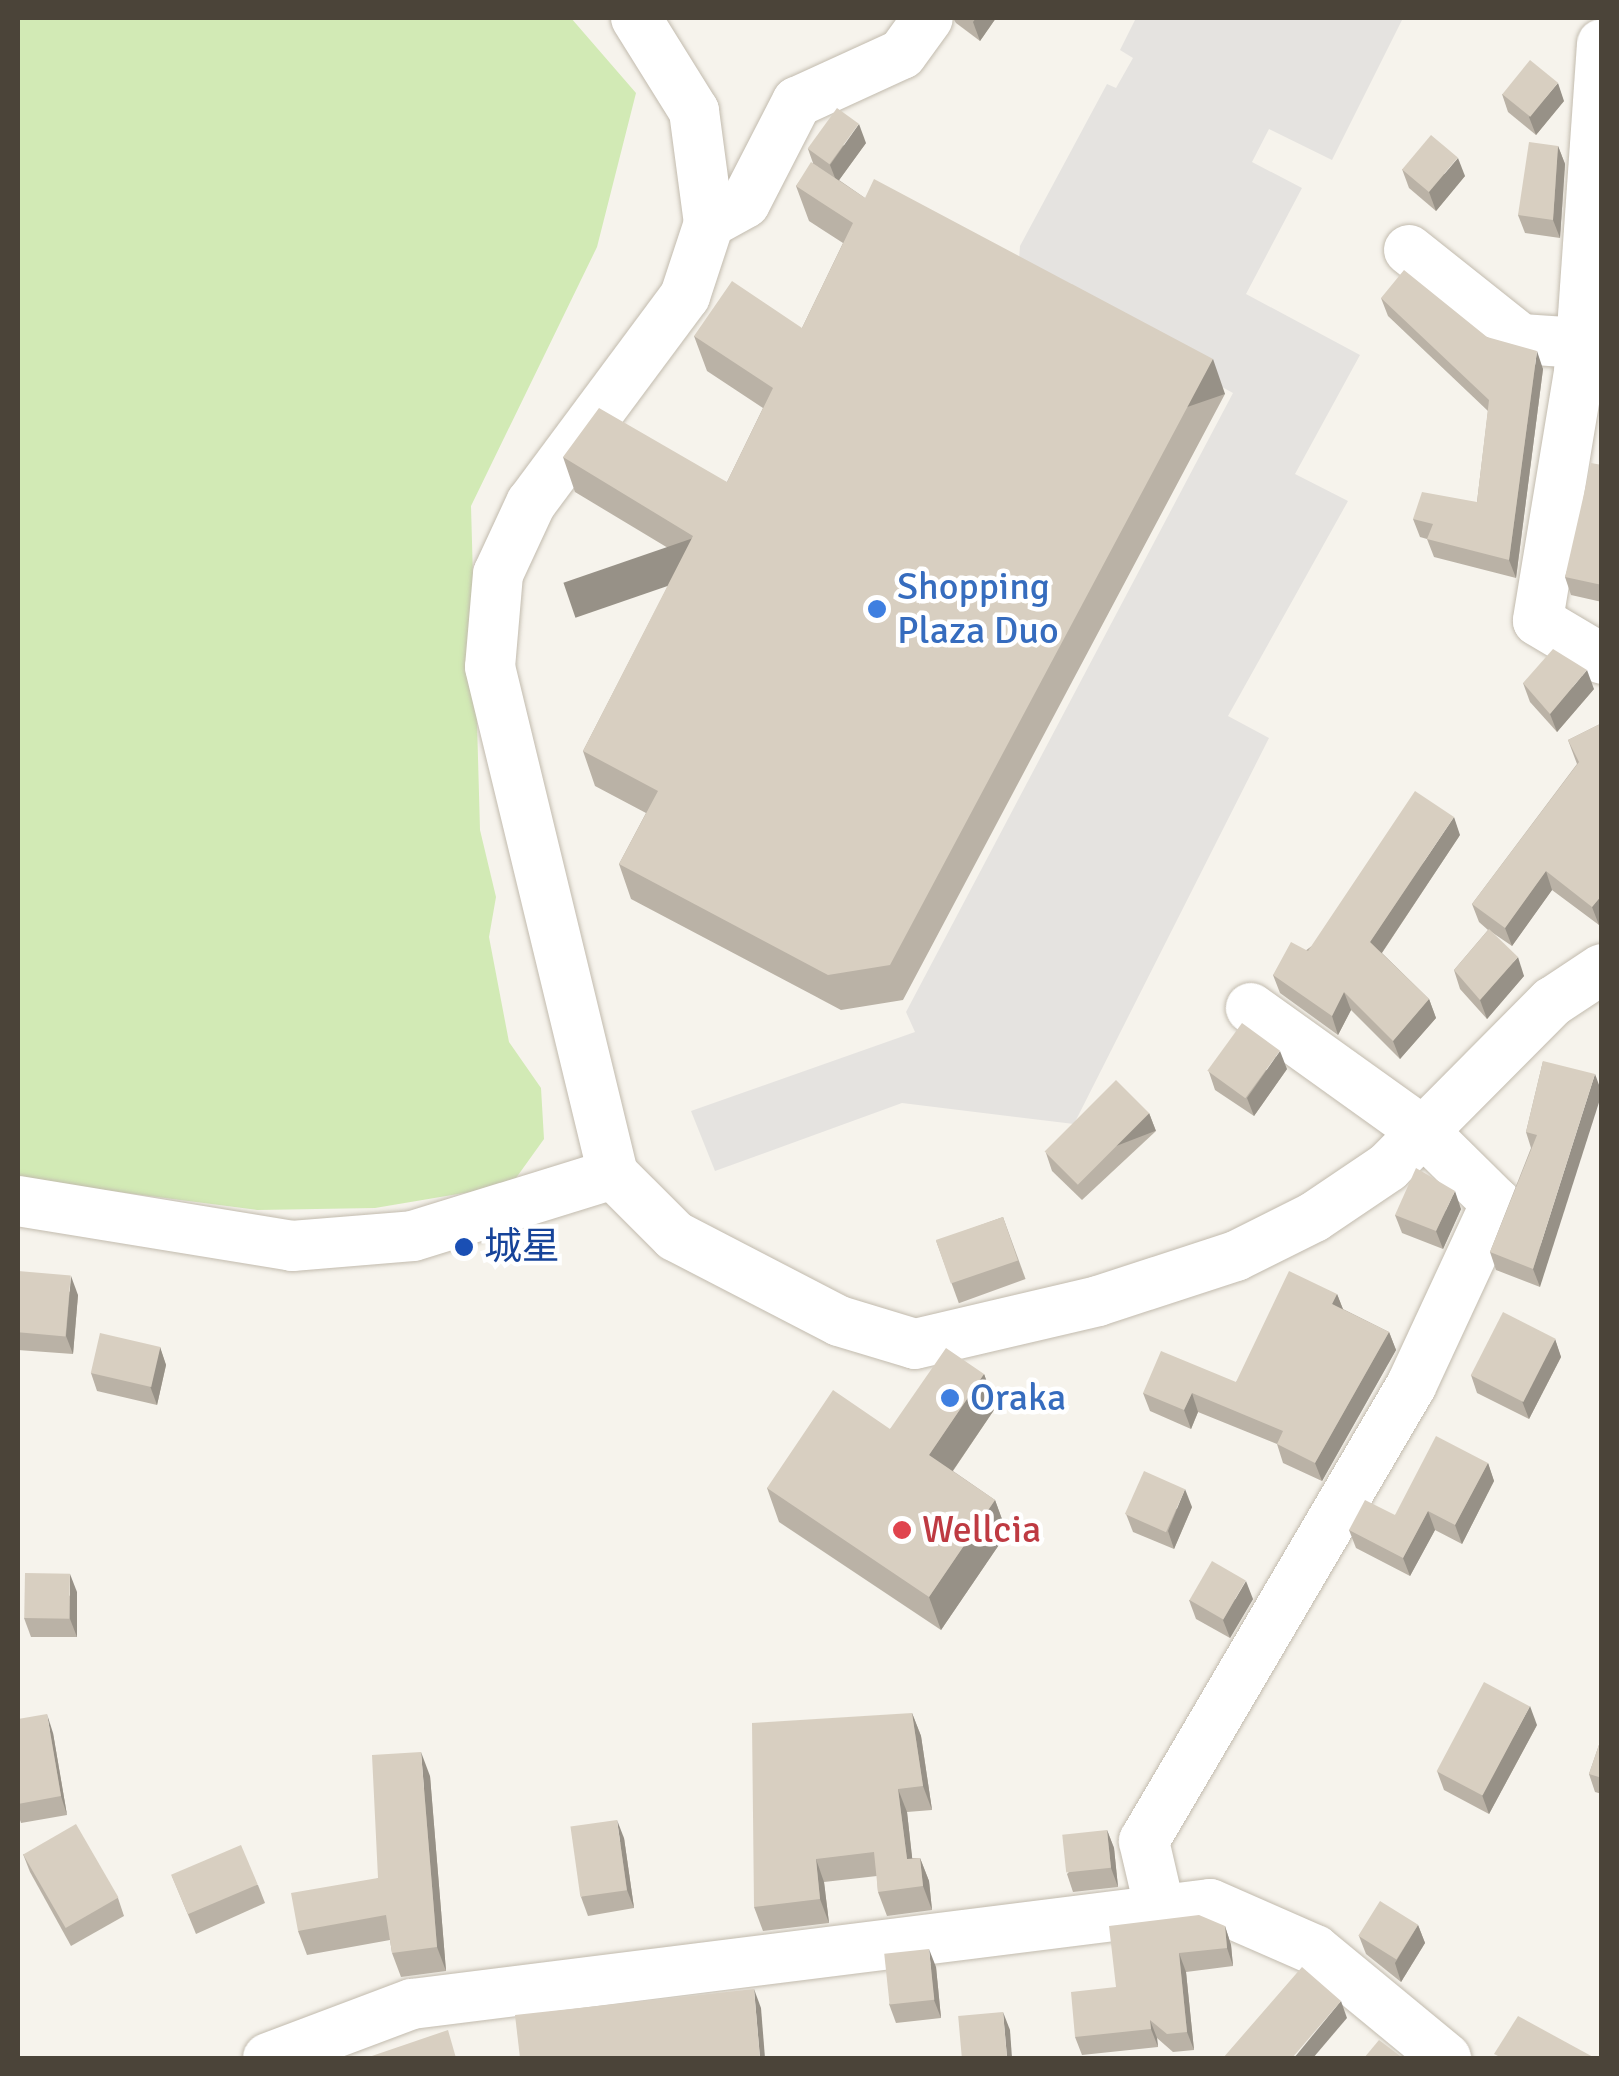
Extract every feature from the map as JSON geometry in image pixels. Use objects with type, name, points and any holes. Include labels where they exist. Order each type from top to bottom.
[{"type":"street","points":[[636,18],[694,110],[709,223],[685,296],[531,503],[498,574],[490,666],[613,1174],[711,1258],[839,1321],[915,1344],[1236,1256],[1314,1217],[1424,1132],[1552,1002],[1602,969]]},
{"type":"street","points":[[709,223],[745,203],[798,102],[902,54],[928,18]]},
{"type":"street","points":[[1602,44],[1580,344],[1538,621],[1602,659]]},
{"type":"street","points":[[1409,250],[1522,339],[1580,344]]},
{"type":"street","points":[[1160,1910],[1144,1841],[1411,1386],[1496,1203],[1424,1132],[1251,1008]]},
{"type":"street","points":[[18,1201],[292,1246],[413,1236],[613,1174]]},
{"type":"street","points":[[268,2058],[412,2004],[1210,1904],[1261,1919],[1316,1950],[1446,2058]]},
{"type":"green space","points":[[18,18],[571,18],[636,93],[597,247],[471,506],[480,830],[496,897],[489,937],[509,1042],[541,1088],[544,1139],[511,1185],[375,1208],[257,1210],[18,1179]]},
{"type":"shaded area","points":[[1136,18],[1403,18],[1332,160],[1269,129],[1252,162],[1302,188],[1246,294],[1360,355],[1295,474],[1348,501],[1228,716],[1269,738],[1074,1124],[902,1103],[715,1171],[691,1111],[915,1032],[906,1012],[1233,393],[1018,275],[1020,246],[1107,84],[1116,88],[1133,58],[1120,50]]},
{"type":"building","points":[[1530,60],[1558,83],[1530,117],[1502,94]]},
{"type":"building","points":[[837,108],[859,124],[829,164],[808,148]]},
{"type":"building","points":[[1431,135],[1458,157],[1429,192],[1402,169]]},
{"type":"building","points":[[1529,142],[1558,146],[1553,220],[1518,215]]},
{"type":"building","points":[[811,162],[865,198],[874,179],[1213,359],[890,965],[828,975],[619,864],[658,791],[583,751],[693,536],[563,457],[599,408],[727,482],[773,388],[694,336],[732,281],[802,328],[853,223],[796,186]]},
{"type":"building","points":[[1404,270],[1487,337],[1537,351],[1509,560],[1427,539],[1433,524],[1413,519],[1422,492],[1477,502],[1489,400],[1381,298]]},
{"type":"building","points":[[1591,463],[1602,465],[1602,585],[1565,577]]},
{"type":"building","points":[[1553,649],[1587,670],[1550,714],[1523,683]]},
{"type":"building","points":[[1602,723],[1602,895],[1592,907],[1546,871],[1505,928],[1472,904],[1579,762],[1568,740]]},
{"type":"building","points":[[1415,791],[1454,817],[1370,942],[1429,999],[1393,1041],[1344,992],[1332,1016],[1273,975],[1291,942],[1308,951]]},
{"type":"building","points":[[1489,929],[1518,957],[1480,1000],[1454,970]]},
{"type":"building","points":[[1242,1023],[1280,1051],[1245,1098],[1207,1071]]},
{"type":"building","points":[[1543,1061],[1595,1074],[1533,1269],[1490,1252],[1537,1135],[1526,1132]]},
{"type":"building","points":[[1116,1080],[1149,1113],[1078,1185],[1045,1151]]},
{"type":"building","points":[[1416,1168],[1455,1191],[1436,1231],[1395,1215]]},
{"type":"building","points":[[1003,1217],[1018,1260],[951,1284],[936,1240]]},
{"type":"building","points":[[18,1271],[71,1276],[65,1336],[18,1332]]},
{"type":"building","points":[[1289,1271],[1337,1294],[1332,1304],[1389,1332],[1315,1463],[1277,1444],[1283,1431],[1192,1393],[1184,1410],[1143,1393],[1161,1351],[1236,1382]]},
{"type":"building","points":[[1503,1312],[1556,1339],[1523,1402],[1471,1375]]},
{"type":"building","points":[[100,1333],[160,1347],[151,1387],[91,1373]]},
{"type":"building","points":[[946,1348],[984,1374],[929,1455],[995,1500],[929,1597],[767,1488],[833,1390],[890,1429]]},
{"type":"building","points":[[1436,1436],[1488,1463],[1455,1525],[1428,1511],[1403,1558],[1349,1530],[1365,1500],[1395,1515]]},
{"type":"building","points":[[1144,1471],[1185,1489],[1166,1532],[1125,1514]]},
{"type":"building","points":[[1212,1561],[1246,1580],[1223,1619],[1190,1600]]},
{"type":"building","points":[[25,1573],[70,1574],[69,1619],[24,1618]]},
{"type":"building","points":[[1484,1682],[1530,1706],[1482,1796],[1437,1771]]},
{"type":"building","points":[[912,1713],[923,1786],[898,1789],[907,1859],[920,1858],[923,1886],[878,1892],[874,1852],[816,1859],[820,1899],[754,1907],[752,1723]]},
{"type":"building","points":[[47,1714],[61,1796],[18,1804],[18,1719]]},
{"type":"building","points":[[1602,1736],[1602,1778],[1589,1774]]},
{"type":"building","points":[[421,1752],[437,1947],[392,1953],[386,1915],[298,1931],[291,1893],[378,1878],[372,1755]]},
{"type":"building","points":[[617,1820],[627,1890],[580,1897],[570,1827]]},
{"type":"building","points":[[76,1824],[118,1898],[66,1928],[23,1854]]},
{"type":"building","points":[[1107,1830],[1111,1868],[1066,1872],[1062,1835]]},
{"type":"building","points":[[241,1845],[258,1885],[188,1914],[171,1875]]},
{"type":"building","points":[[1380,1901],[1418,1925],[1396,1960],[1358,1936]]},
{"type":"building","points":[[1199,1915],[1225,1926],[1227,1948],[1179,1953],[1187,2032],[1167,2034],[1150,2020],[1151,2029],[1075,2037],[1071,1992],[1116,1987],[1109,1926]]},
{"type":"building","points":[[929,1949],[934,2000],[890,2004],[884,1954]]},
{"type":"building","points":[[1302,1967],[1341,2001],[1295,2058],[1223,2058]]},
{"type":"building","points":[[754,1989],[760,2058],[520,2058],[515,2015]]},
{"type":"building","points":[[1003,2012],[1007,2057],[962,2058],[958,2016]]},
{"type":"building","points":[[1518,2016],[1595,2058],[1502,2058],[1494,2054]]},
{"type":"building","points":[[448,2030],[456,2058],[366,2058]]},
{"type":"building","points":[[1379,2040],[1403,2058],[1364,2058]]},
{"type":"place","name":"Shopping Plaza Duo","points":[[877,609]]},
{"type":"place","name":"城星","points":[[464,1247]]},
{"type":"place","name":"Oraka","points":[[950,1398]]},
{"type":"place","name":"Wellcia","points":[[902,1530]]}]
